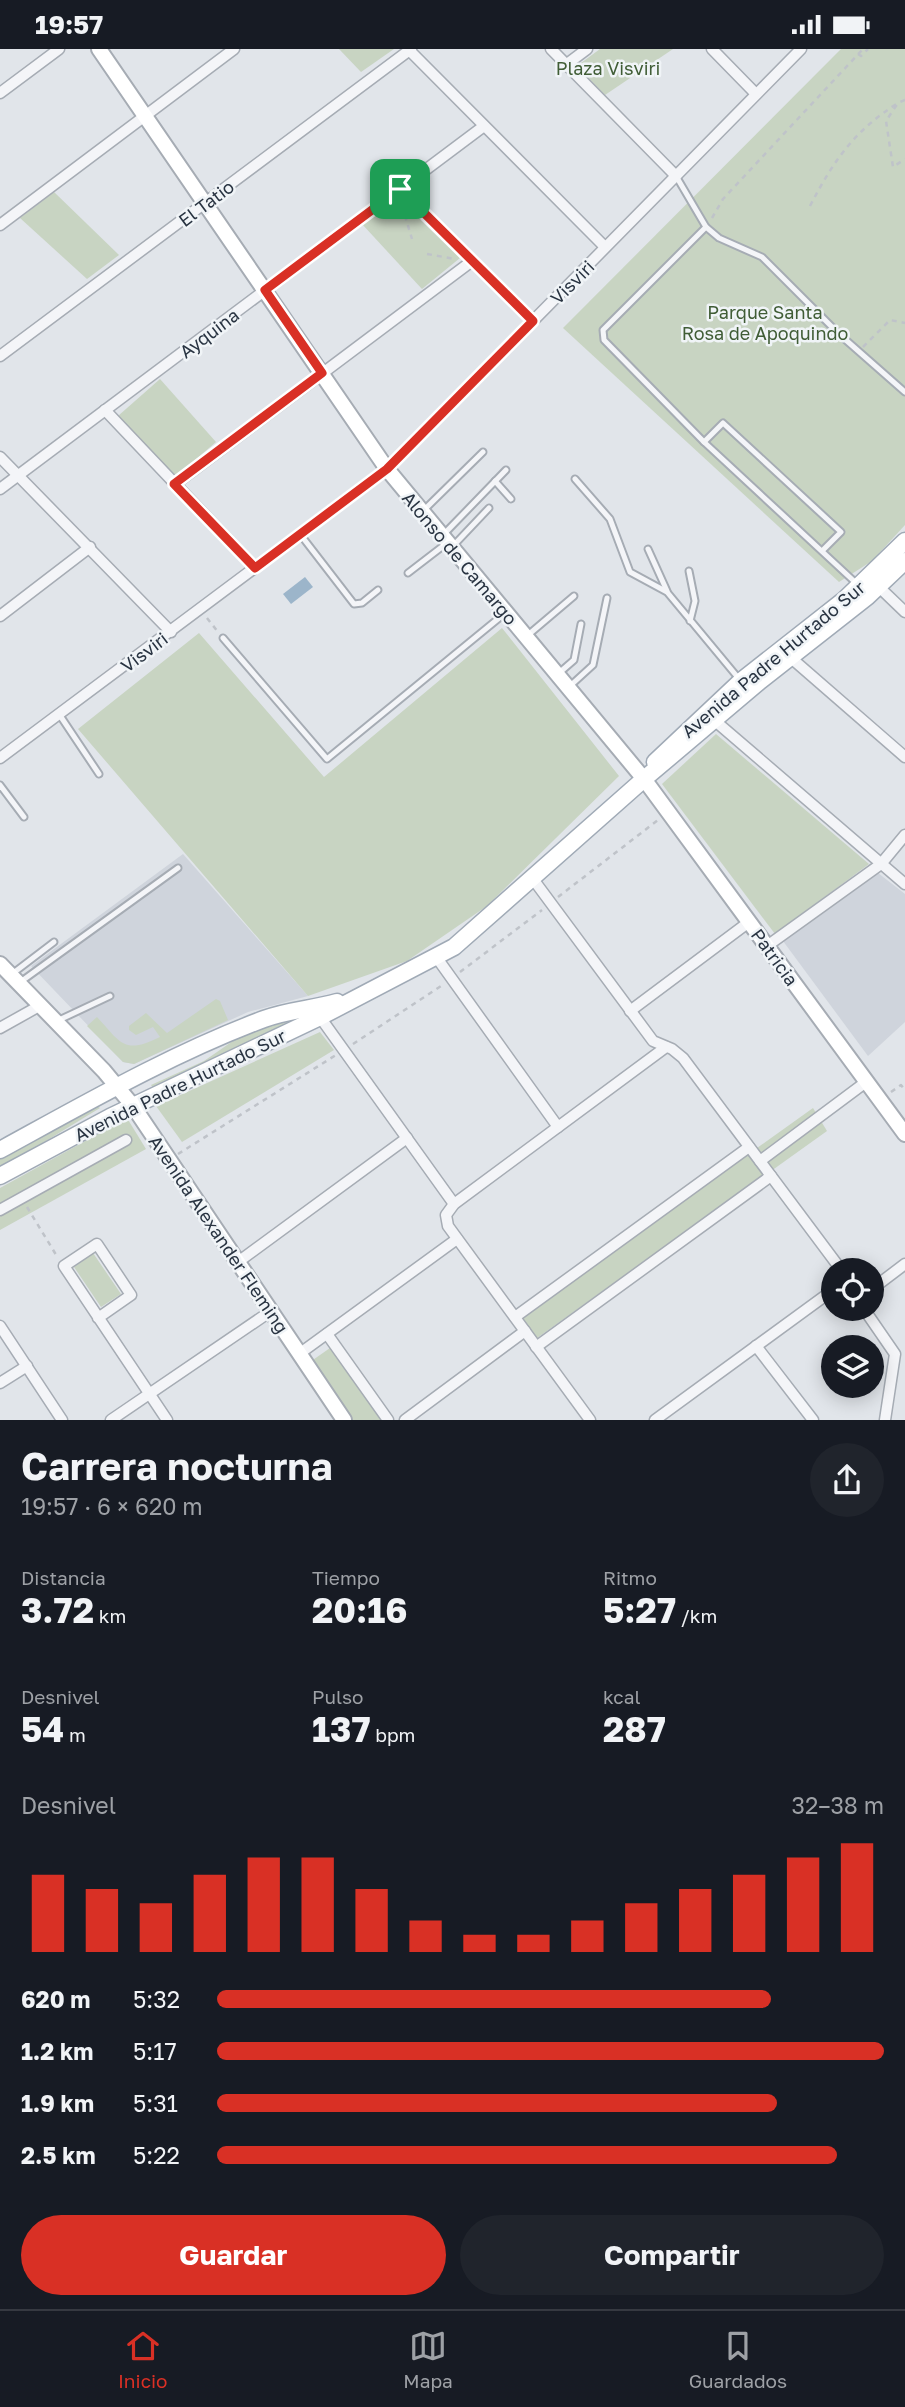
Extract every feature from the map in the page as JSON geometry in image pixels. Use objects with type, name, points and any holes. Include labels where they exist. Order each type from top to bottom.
[{"type":"main road","name":"Avenida Padre Hurtado Sur","points":[[644,779],[669,746],[741,681],[859,587],[905,541]]},
{"type":"main road","name":"Avenida Padre Hurtado Sur","points":[[0,1176],[133,1106],[320,1017],[436,958],[470,936],[644,779],[790,657],[879,587],[905,561]]},
{"type":"main road","name":"Avenida Padre Hurtado Sur","points":[[0,1150],[118,1086],[265,1018],[360,995]]},
{"type":"street","points":[[0,93],[59,49]]},
{"type":"street","name":"Alonso de Camargo","points":[[100,49],[387,469],[644,779]]},
{"type":"street","points":[[0,225],[234,49]]},
{"type":"street","points":[[551,49],[676,176]]},
{"type":"street","points":[[567,64],[587,49]]},
{"type":"street","points":[[712,49],[757,94]]},
{"type":"street","name":"Visviri","points":[[0,758],[387,469],[801,49]]},
{"type":"street","points":[[410,50],[605,247]]},
{"type":"street","name":"El Tatio","points":[[0,356],[410,50]]},
{"type":"street","name":"Ayquina","points":[[0,489],[484,126]]},
{"type":"street","points":[[400,189],[533,321]]},
{"type":"street","points":[[174,484],[472,261]]},
{"type":"street","points":[[105,410],[255,568]]},
{"type":"street","points":[[0,457],[171,632]]},
{"type":"street","points":[[0,616],[90,547]]},
{"type":"street","points":[[879,587],[905,612]]},
{"type":"street","points":[[790,657],[905,757]]},
{"type":"street","points":[[714,720],[905,884]]},
{"type":"street","name":"Patricia","points":[[644,779],[905,1134]]},
{"type":"street","points":[[767,946],[881,864],[905,835]]},
{"type":"street","points":[[533,879],[653,1041],[683,1058],[832,1258]]},
{"type":"street","points":[[630,1011],[749,922]]},
{"type":"street","points":[[436,958],[558,1127]]},
{"type":"street","name":"Avenida Alexander Fleming","points":[[10,974],[118,1086],[133,1106],[344,1420]]},
{"type":"street","points":[[0,1028],[41,1005]]},
{"type":"street","points":[[320,1017],[453,1204]]},
{"type":"street","points":[[590,1420],[457,1239],[448,1226],[446,1215],[453,1204],[666,1047]]},
{"type":"street","points":[[760,1161],[866,1082]]},
{"type":"street","points":[[238,1262],[407,1138]]},
{"type":"street","name":"Avenida Padre Hurtado Sur","points":[[0,1210],[126,1140]]},
{"type":"street","points":[[515,1317],[749,1147]]},
{"type":"street","points":[[536,1347],[771,1176]]},
{"type":"street","points":[[299,1354],[457,1239]]},
{"type":"street","points":[[98,1318],[131,1295],[97,1244],[64,1266],[98,1318],[167,1420]]},
{"type":"street","points":[[884,1280],[905,1264]]},
{"type":"street","points":[[659,1419],[821,1299]]},
{"type":"street","points":[[111,1420],[271,1311]]},
{"type":"street","points":[[872,1321],[895,1354],[885,1420]]},
{"type":"street","points":[[0,1326],[62,1420]]},
{"type":"street","points":[[405,1420],[525,1331]]},
{"type":"street","points":[[327,1334],[388,1420]]},
{"type":"street","points":[[756,1346],[813,1420]]},
{"type":"street","points":[[0,1383],[27,1366]]},
{"type":"lane","points":[[676,176],[706,227],[719,239],[762,257],[859,352],[905,391]]},
{"type":"lane","points":[[706,227],[603,330],[604,340],[704,442],[823,550],[859,587]]},
{"type":"lane","points":[[704,442],[723,423],[841,532],[823,550]]},
{"type":"lane","points":[[422,513],[483,452]]},
{"type":"lane","points":[[447,542],[506,470]]},
{"type":"lane","points":[[575,479],[610,519],[629,572],[667,592]]},
{"type":"lane","points":[[495,481],[512,499]]},
{"type":"lane","points":[[408,573],[489,508]]},
{"type":"lane","points":[[300,534],[354,604],[362,603],[378,590]]},
{"type":"lane","points":[[648,549],[667,592],[741,681]]},
{"type":"lane","points":[[690,571],[695,601],[690,621]]},
{"type":"lane","points":[[526,637],[574,596]]},
{"type":"lane","points":[[567,688],[593,665],[607,597]]},
{"type":"lane","points":[[223,638],[327,759],[506,613]]},
{"type":"lane","points":[[557,675],[574,660],[581,624]]},
{"type":"lane","points":[[59,715],[99,774]]},
{"type":"lane","points":[[0,785],[24,817]]},
{"type":"lane","points":[[10,974],[178,868]]},
{"type":"lane","points":[[10,974],[54,942]]},
{"type":"lane","points":[[56,1021],[110,996]]},
{"type":"path","points":[[706,227],[723,199],[858,54],[866,49]]},
{"type":"path","points":[[810,206],[848,143],[870,121],[905,100]]},
{"type":"path","points":[[898,103],[886,121],[893,167],[905,159]]},
{"type":"path","points":[[400,189],[404,215],[412,239]]},
{"type":"path","points":[[427,254],[472,261]]},
{"type":"path","points":[[859,352],[890,320],[905,323]]},
{"type":"path","points":[[200,610],[223,638]]},
{"type":"path","points":[[880,1100],[901,1085],[905,1090]]},
{"type":"path","points":[[22,1198],[64,1266]]},
{"type":"shaded area","points":[[183,854],[308,996],[248,1012],[134,1064],[123,1062],[31,966]]},
{"type":"shaded area","points":[[878,873],[905,894],[905,1022],[868,1056],[783,941]]},
{"type":"green space","points":[[339,49],[394,49],[361,72]]},
{"type":"green space","name":"Plaza Visviri","points":[[600,49],[673,49],[605,95],[577,66]]},
{"type":"green space","name":"Parque Santa Rosa de Apoquindo","points":[[841,49],[905,49],[905,525],[872,561],[839,582],[563,328]]},
{"type":"green space","points":[[54,192],[119,255],[87,279],[20,218]]},
{"type":"green space","points":[[398,198],[460,258],[422,289],[362,224]]},
{"type":"green space","points":[[160,379],[216,442],[174,478],[118,416]]},
{"type":"green space","points":[[502,628],[619,776],[487,906],[407,961],[308,996],[78,729],[199,633],[324,777]]},
{"type":"green space","points":[[716,734],[869,864],[775,934],[662,784]]},
{"type":"green space","points":[[216,999],[220,1001],[228,1020],[134,1064],[123,1062],[87,1026],[97,1017],[118,1040],[138,1045],[160,1037],[153,1027],[136,1035],[129,1030],[129,1026],[146,1013],[167,1033]]},
{"type":"green space","points":[[308,1014],[153,1088],[151,1085],[204,1061],[243,1034],[278,1020]]},
{"type":"green space","points":[[320,1032],[334,1050],[182,1142],[156,1106]]},
{"type":"green space","points":[[97,1106],[100,1108],[0,1169],[0,1159]]},
{"type":"green space","points":[[813,1108],[827,1131],[537,1338],[519,1318]]},
{"type":"green space","points":[[127,1118],[146,1149],[0,1230],[0,1188]]},
{"type":"green space","points":[[93,1253],[121,1294],[101,1307],[74,1267]]},
{"type":"green space","points":[[330,1348],[382,1420],[352,1420],[310,1362]]},
{"type":"water","points":[[305,577],[313,587],[291,604],[283,594]]},
{"type":"route","points":[[400,189],[533,321],[387,469],[255,568],[174,484],[322,373],[265,290],[400,189]]}]
